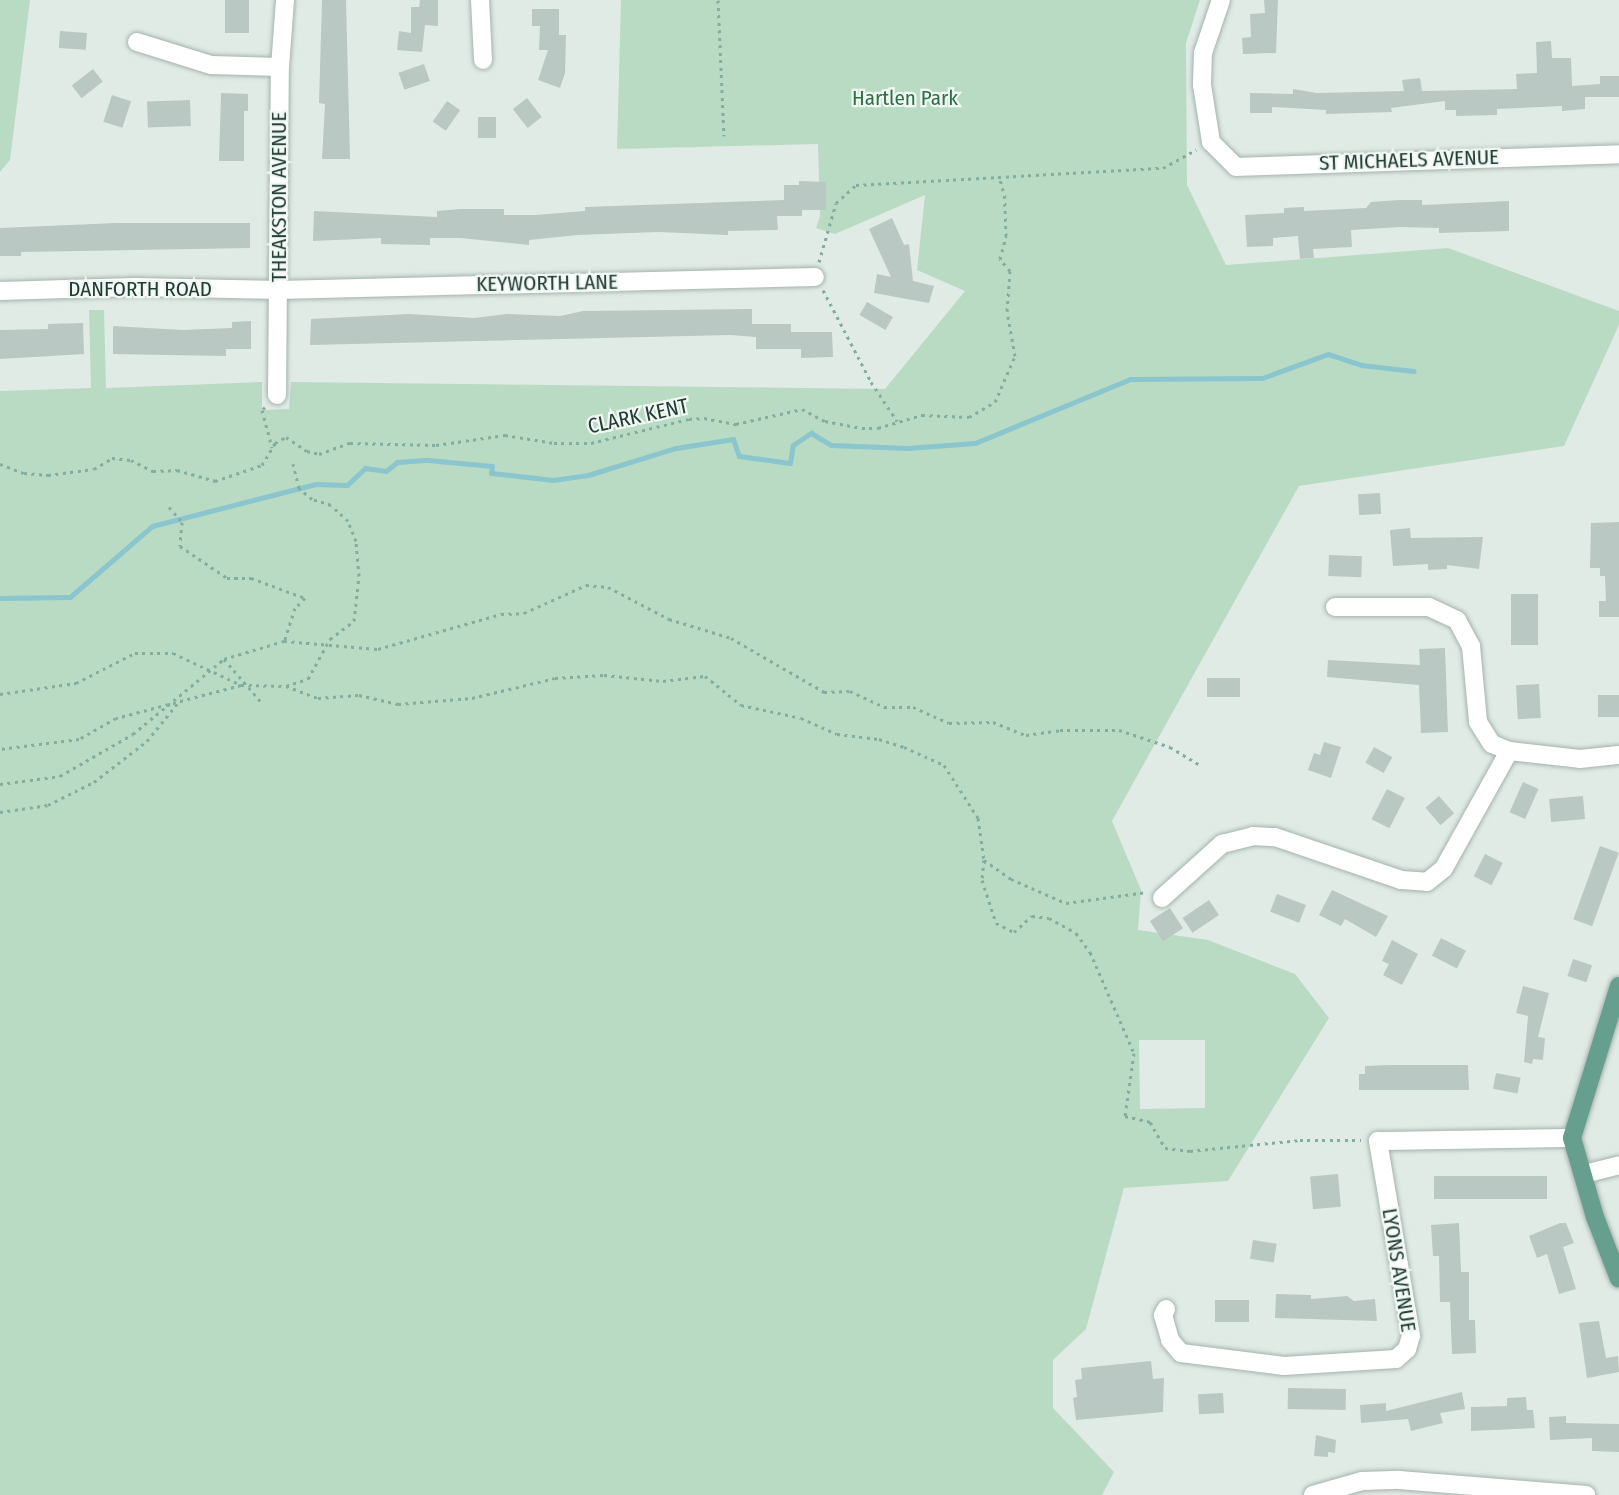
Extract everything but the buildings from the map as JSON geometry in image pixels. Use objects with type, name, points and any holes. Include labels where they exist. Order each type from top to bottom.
[{"type":"main road","points":[[1619,986],[1572,1138],[1595,1218],[1619,1279]]},
{"type":"street","name":"THEAKSTON AVENUE","points":[[277,395],[280,67],[285,0]]},
{"type":"street","points":[[480,0],[483,60]]},
{"type":"street","points":[[1211,142],[1202,85],[1203,53],[1221,0]]},
{"type":"street","points":[[137,42],[171,56],[211,65],[280,67]]},
{"type":"street","name":"ST MICHAELS AVENUE","points":[[1211,142],[1236,167],[1619,154]]},
{"type":"street","name":"KEYWORTH LANE","points":[[279,290],[815,277]]},
{"type":"street","name":"DANFORTH ROAD","points":[[0,291],[135,287],[279,290]]},
{"type":"street","points":[[1335,607],[1429,607],[1457,620],[1472,646],[1481,730],[1492,744],[1509,751],[1580,759],[1619,755]]},
{"type":"street","points":[[1162,898],[1222,844],[1253,836],[1275,837],[1401,880],[1427,882],[1444,868],[1509,751]]},
{"type":"street","points":[[1378,1141],[1572,1138]]},
{"type":"street","name":"LYONS AVENUE","points":[[1166,1309],[1163,1315],[1170,1340],[1181,1353],[1284,1366],[1383,1362],[1401,1355],[1410,1343],[1411,1329],[1378,1141]]},
{"type":"street","points":[[1584,1174],[1619,1165]]},
{"type":"street","points":[[1313,1495],[1362,1481],[1399,1480],[1586,1495]]},
{"type":"path","points":[[718,0],[724,136]]},
{"type":"path","points":[[897,422],[871,382],[815,277],[836,203],[856,185],[1163,168],[1211,142]]},
{"type":"path","name":"CLARK KENT","points":[[0,465],[24,473],[48,475],[94,469],[112,458],[130,460],[153,471],[177,470],[215,481],[262,465],[273,450],[275,443],[286,437],[313,454],[370,442],[436,445],[505,435],[554,443],[591,443],[689,419],[704,418],[736,424],[802,409],[825,421],[878,428],[922,416],[969,417],[980,413],[995,402],[1015,356],[1007,311],[1010,271],[1000,259],[1006,236],[1005,198],[999,176]]},
{"type":"path","points":[[273,450],[262,410],[277,395]]},
{"type":"path","points":[[0,749],[79,739],[116,718],[241,685],[286,686],[308,679],[330,639],[354,621],[358,576],[356,542],[348,521],[331,505],[312,499],[299,488],[293,464]]},
{"type":"path","points":[[169,507],[182,522],[180,546],[227,578],[251,578],[305,598],[295,608],[284,641]]},
{"type":"path","points":[[0,784],[60,776],[133,734],[224,659],[284,641],[378,649],[501,614],[524,613],[586,585],[608,587],[669,619],[731,638],[824,692],[850,690],[884,707],[913,707],[949,723],[993,722],[1026,735],[1060,730],[1119,730],[1170,747],[1202,766]]},
{"type":"path","points":[[0,694],[76,683],[135,653],[173,653],[241,685]]},
{"type":"path","points":[[224,659],[262,703]]},
{"type":"path","points":[[286,686],[318,698],[359,695],[398,704],[472,698],[579,676],[663,681],[705,676],[741,705],[801,718],[837,734],[879,739],[944,765],[978,818],[984,860],[982,880],[996,923],[1014,932],[1032,916],[1049,918],[1076,933],[1090,952],[1134,1053],[1125,1116],[1150,1122],[1165,1148],[1190,1151],[1340,1138],[1378,1141]]},
{"type":"path","points":[[0,812],[48,805],[94,782],[147,741],[178,702]]},
{"type":"path","points":[[984,860],[1011,879],[1066,903],[1141,890],[1162,898]]},
{"type":"green space","points":[[0,0],[30,0],[10,160],[0,172]]},
{"type":"green space","name":"Hartlen Park","points":[[621,0],[1200,0],[1186,43],[1187,185],[1226,265],[1448,248],[1619,311],[1619,325],[1564,446],[1299,486],[1112,821],[1141,890],[1138,930],[1208,940],[1295,974],[1329,1018],[1228,1181],[1124,1188],[1086,1329],[1053,1360],[1053,1408],[1114,1472],[1102,1495],[0,1495],[0,391],[91,388],[89,310],[104,310],[106,388],[262,382],[262,410],[289,409],[291,382],[885,389],[965,291],[917,270],[925,195],[835,234],[816,228],[820,216],[818,144],[617,149]],"holes":[[[1139,1040],[1205,1040],[1205,1108],[1140,1109]]]},
{"type":"waterway","points":[[0,598],[70,597],[152,526],[316,484],[347,485],[365,468],[386,471],[397,462],[428,460],[492,466],[491,473],[553,480],[588,475],[676,448],[733,439],[739,456],[790,463],[793,445],[811,433],[831,445],[907,448],[975,443],[1130,379],[1262,378],[1328,354],[1361,365],[1414,371]]}]
